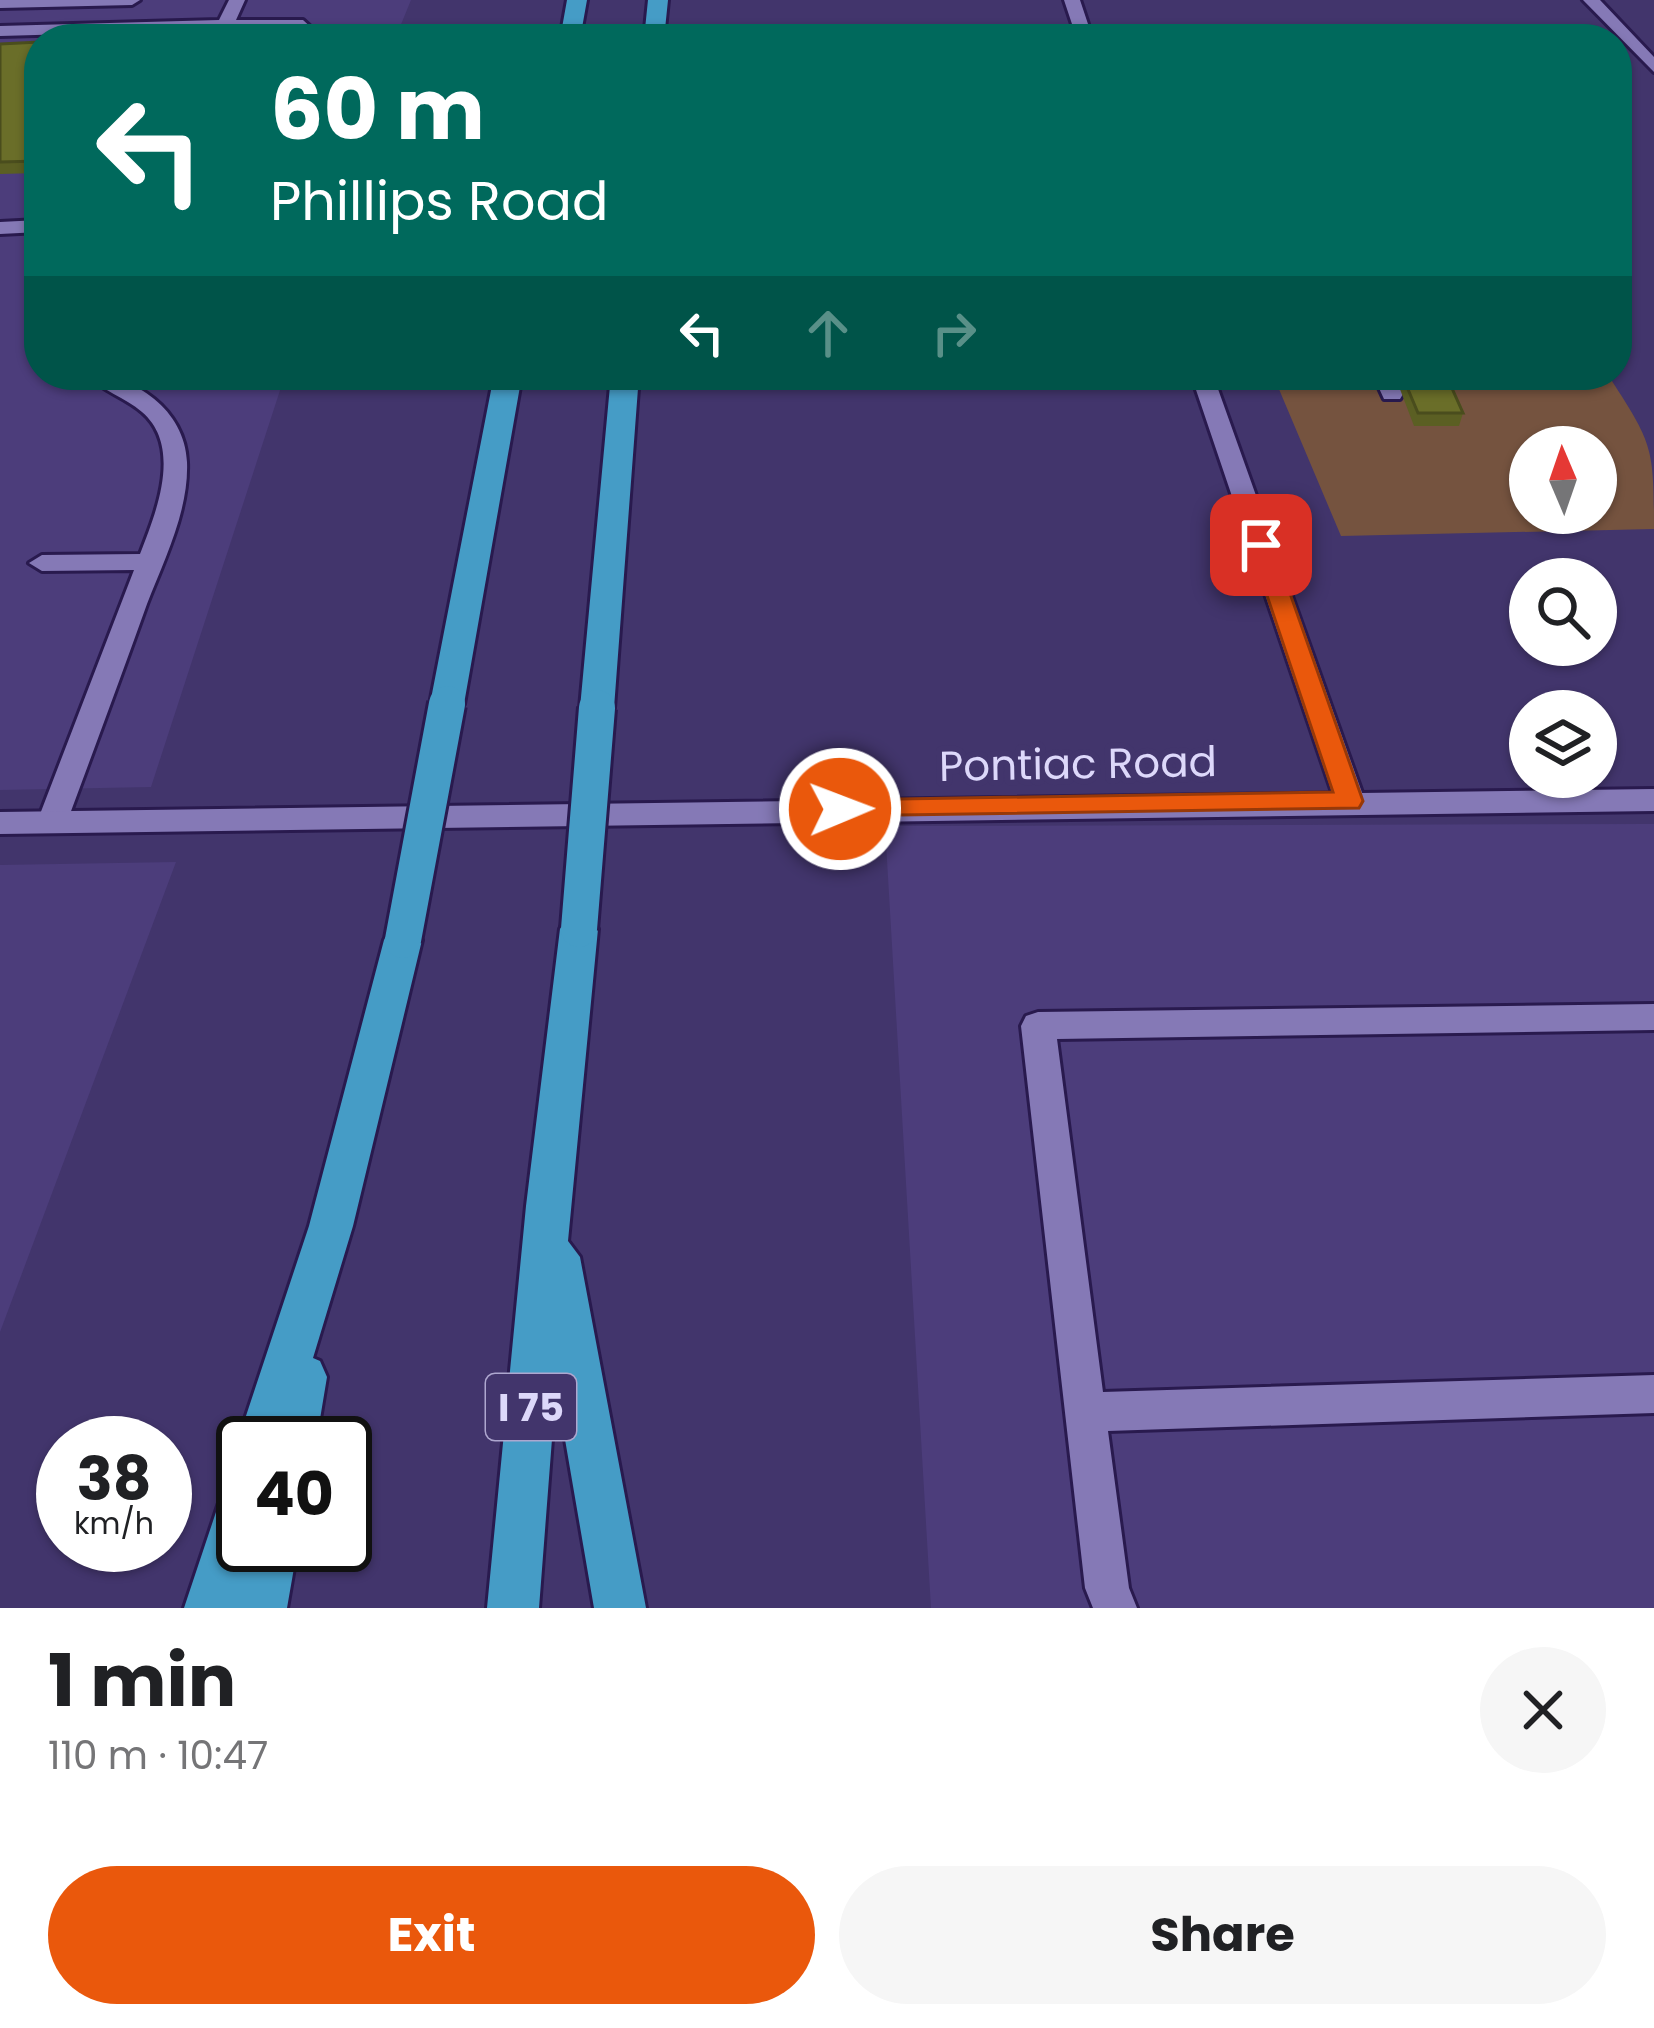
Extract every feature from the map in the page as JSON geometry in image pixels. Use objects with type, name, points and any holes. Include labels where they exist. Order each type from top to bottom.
[{"type":"highway","points":[[271,1416],[331,1226],[403,940],[505,390]]},
{"type":"highway","name":"I 75","points":[[513,1608],[548,1206],[579,929],[624,390]]},
{"type":"highway","points":[[548,1206],[620,1608]]},
{"type":"highway","points":[[296,1416],[331,1226]]},
{"type":"highway","points":[[210,1608],[221,1572]]},
{"type":"highway","points":[[261,1608],[267,1572]]},
{"type":"street","points":[[0,3],[132,0]]},
{"type":"street","points":[[1591,0],[1613,24]]},
{"type":"street","points":[[1632,44],[1654,68]]},
{"type":"street","points":[[52,822],[166,517],[175,468],[172,438],[156,412],[122,390]]},
{"type":"street","points":[[1207,390],[1350,801]]},
{"type":"street","points":[[42,563],[150,562]]},
{"type":"street","name":"Pontiac Road","points":[[1,826],[1350,801],[1654,800]]},
{"type":"street","points":[[1114,1608],[1107,1588],[1038,1026],[1654,1017]]},
{"type":"street","points":[[1087,1412],[1654,1394]]},
{"type":"shaded area","points":[[0,0],[411,0],[401,24],[24,24],[24,390],[280,390],[151,787],[0,790]]},
{"type":"shaded area","points":[[1279,390],[1617,390],[1648,447],[1654,529],[1617,530],[1617,426],[1509,426],[1509,532],[1341,536]]},
{"type":"shaded area","points":[[1654,824],[1654,1608],[931,1608],[885,826]]},
{"type":"shaded area","points":[[176,862],[0,1332],[0,865]]},
{"type":"building","points":[[24,43],[24,161],[0,162],[0,44]]},
{"type":"building","points":[[1408,390],[1453,390],[1463,413],[1418,413]]},
{"type":"route","points":[[840,809],[1350,801],[1261,545]]}]
